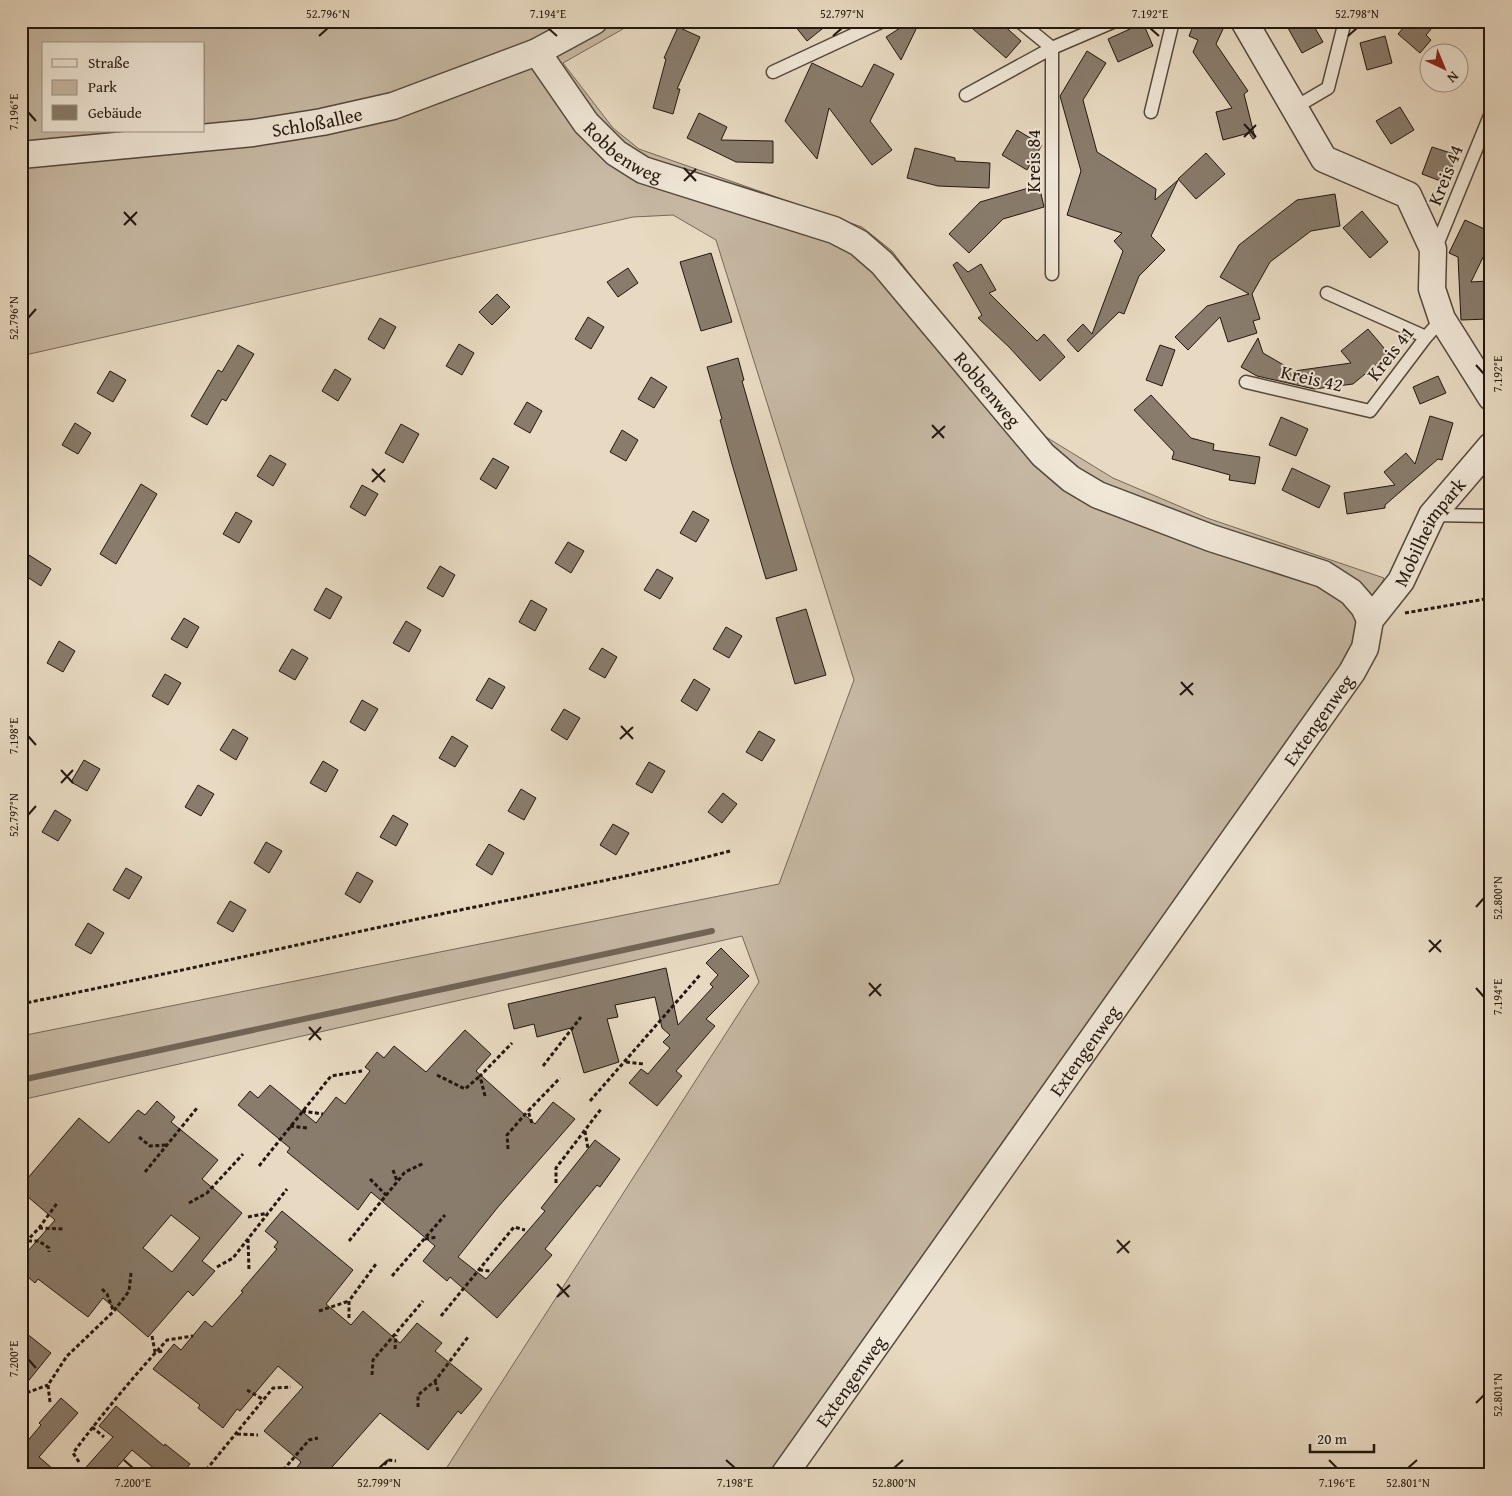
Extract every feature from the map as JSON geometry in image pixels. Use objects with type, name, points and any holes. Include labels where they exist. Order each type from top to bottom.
[{"type":"street","name":"Schloßallee","points":[[21,155],[253,134],[322,122],[392,106],[536,52],[594,21]]},
{"type":"street","points":[[1244,21],[1324,158],[1408,195],[1433,250],[1434,328],[1491,397]]},
{"type":"street","name":"Robbenweg","points":[[536,52],[586,123],[616,153],[643,170],[834,230],[859,243],[882,263],[1043,455],[1071,479],[1098,495],[1211,538],[1323,574],[1351,592],[1364,607],[1370,620]]},
{"type":"street","name":"Mobilheimpark","points":[[1370,620],[1402,581],[1432,515],[1491,446]]},
{"type":"street","name":"Extengenweg","points":[[784,1475],[1352,672],[1365,648],[1370,620]]},
{"type":"lane","points":[[773,72],[883,21]]},
{"type":"lane","points":[[1019,21],[1052,48]]},
{"type":"lane","points":[[966,95],[1052,48],[1115,21]]},
{"type":"lane","points":[[1151,112],[1173,21]]},
{"type":"lane","points":[[1294,108],[1328,88],[1345,21]]},
{"type":"lane","name":"Kreis 84","points":[[1052,48],[1052,274]]},
{"type":"lane","name":"Kreis 44","points":[[1433,250],[1491,113]]},
{"type":"lane","points":[[1327,292],[1434,328]]},
{"type":"lane","name":"Kreis 41","points":[[1370,411],[1434,328]]},
{"type":"lane","name":"Kreis 42","points":[[1246,382],[1370,411]]},
{"type":"lane","points":[[1432,515],[1491,516]]},
{"type":"path","points":[[1370,620],[1491,598]]},
{"type":"path","points":[[21,1004],[685,863],[730,851]]},
{"type":"path","points":[[590,1101],[700,975]]},
{"type":"path","points":[[543,1066],[581,1017]]},
{"type":"path","points":[[437,1075],[465,1089],[512,1043]]},
{"type":"path","points":[[625,1062],[644,1064]]},
{"type":"path","points":[[259,1166],[301,1111],[331,1076],[362,1071]]},
{"type":"path","points":[[480,1076],[485,1096]]},
{"type":"path","points":[[508,1149],[507,1135],[560,1078]]},
{"type":"path","points":[[145,1172],[197,1108]]},
{"type":"path","points":[[556,1183],[556,1168],[601,1109]]},
{"type":"path","points":[[301,1111],[323,1114]]},
{"type":"path","points":[[528,1111],[532,1123]]},
{"type":"path","points":[[290,1126],[308,1128]]},
{"type":"path","points":[[585,1130],[588,1149]]},
{"type":"path","points":[[139,1138],[150,1146],[167,1145]]},
{"type":"path","points":[[189,1203],[207,1193],[243,1154]]},
{"type":"path","points":[[349,1241],[405,1172],[424,1163]]},
{"type":"path","points":[[393,1170],[397,1181]]},
{"type":"path","points":[[370,1179],[386,1195]]},
{"type":"path","points":[[217,1267],[233,1258],[287,1189]]},
{"type":"path","points":[[21,1246],[39,1228],[58,1202]]},
{"type":"path","points":[[248,1218],[269,1213]]},
{"type":"path","points":[[392,1276],[446,1215]]},
{"type":"path","points":[[441,1316],[514,1227],[525,1230]]},
{"type":"path","points":[[39,1228],[65,1229]]},
{"type":"path","points":[[424,1239],[437,1237]]},
{"type":"path","points":[[248,1239],[249,1271]]},
{"type":"path","points":[[27,1241],[38,1241],[49,1248],[50,1252]]},
{"type":"path","points":[[320,1311],[349,1301],[376,1264]]},
{"type":"path","points":[[478,1270],[490,1271]]},
{"type":"path","points":[[21,1390],[26,1393],[48,1385],[68,1356],[114,1311],[129,1291],[131,1273]]},
{"type":"path","points":[[102,1289],[108,1294],[114,1311]]},
{"type":"path","points":[[349,1301],[349,1318]]},
{"type":"path","points":[[372,1375],[373,1360],[423,1301]]},
{"type":"path","points":[[395,1349],[396,1334]]},
{"type":"path","points":[[152,1336],[155,1352]]},
{"type":"path","points":[[79,1462],[73,1453],[125,1386],[155,1352],[167,1340],[193,1336]]},
{"type":"path","points":[[418,1407],[418,1395],[435,1381],[468,1337]]},
{"type":"path","points":[[155,1352],[164,1351]]},
{"type":"path","points":[[435,1381],[438,1391]]},
{"type":"path","points":[[48,1385],[50,1402]]},
{"type":"path","points":[[202,1475],[273,1388],[292,1387]]},
{"type":"path","points":[[247,1390],[264,1400]]},
{"type":"path","points":[[92,1427],[104,1437]]},
{"type":"path","points":[[236,1434],[258,1435]]},
{"type":"path","points":[[278,1475],[309,1440],[318,1438]]},
{"type":"path","points":[[293,1458],[300,1458]]},
{"type":"path","points":[[376,1475],[388,1460],[396,1461]]},
{"type":"green space","points":[[21,21],[453,21],[458,25],[465,21],[637,21],[563,63],[613,128],[639,149],[862,227],[892,251],[946,321],[1046,437],[1113,478],[1207,518],[1384,578],[1359,642],[773,1475],[442,1475],[759,982],[742,936],[21,1100],[21,1036],[779,884],[854,680],[716,240],[673,215],[633,217],[21,356]]},
{"type":"building","points":[[791,21],[832,21],[807,41]]},
{"type":"building","points":[[911,21],[920,21],[901,60],[886,37]]},
{"type":"building","points":[[964,21],[999,21],[1021,41],[1006,58]]},
{"type":"building","points":[[1195,21],[1204,21],[1223,29],[1216,44],[1248,91],[1244,94],[1255,138],[1253,139],[1249,133],[1223,140],[1216,112],[1232,108],[1193,52],[1198,40],[1189,36]]},
{"type":"building","points":[[1284,21],[1311,21],[1323,42],[1302,53]]},
{"type":"building","points":[[1409,21],[1438,21],[1426,35],[1431,40],[1429,42],[1420,42],[1420,53],[1398,34]]},
{"type":"building","points":[[1143,23],[1153,46],[1118,62],[1108,39]]},
{"type":"building","points":[[678,27],[700,37],[677,89],[680,89],[673,114],[653,108],[666,59],[664,58]]},
{"type":"building","points":[[1385,36],[1392,63],[1367,70],[1360,43]]},
{"type":"building","points":[[1087,51],[1106,63],[1083,100],[1097,152],[1156,189],[1155,200],[1178,180],[1151,236],[1165,250],[1139,276],[1124,314],[1119,312],[1078,352],[1067,340],[1083,324],[1092,334],[1123,251],[1114,241],[1122,233],[1067,215],[1081,171],[1060,96]]},
{"type":"building","points":[[812,63],[862,87],[874,64],[894,74],[870,121],[892,150],[872,165],[829,108],[817,159],[785,121]]},
{"type":"building","points":[[1400,107],[1414,130],[1391,144],[1376,121]]},
{"type":"building","points":[[699,113],[727,127],[721,140],[773,141],[773,163],[736,162],[687,138]]},
{"type":"building","points":[[1017,130],[1042,145],[1027,170],[1002,155]]},
{"type":"building","points":[[1432,147],[1454,154],[1454,162],[1446,183],[1422,174]]},
{"type":"building","points":[[915,148],[955,158],[955,161],[990,163],[989,188],[938,186],[907,178]]},
{"type":"building","points":[[1206,153],[1225,174],[1196,199],[1178,179]]},
{"type":"building","points":[[1039,185],[1044,207],[1003,219],[969,253],[949,234],[980,202]]},
{"type":"building","points":[[1335,194],[1340,226],[1311,231],[1270,262],[1252,294],[1260,319],[1253,321],[1257,333],[1228,342],[1220,317],[1188,350],[1175,337],[1207,306],[1249,294],[1220,277],[1239,245],[1297,200]]},
{"type":"building","points":[[1362,211],[1388,242],[1370,258],[1343,228]]},
{"type":"building","points":[[1465,220],[1491,232],[1491,247],[1488,247],[1471,282],[1488,281],[1489,319],[1461,320],[1458,257],[1449,253]]},
{"type":"building","points":[[711,253],[732,322],[701,331],[680,262]]},
{"type":"building","points":[[957,262],[968,272],[981,264],[996,290],[989,293],[1037,341],[1044,334],[1065,357],[1040,381],[1009,347],[978,318],[982,315],[953,265]]},
{"type":"building","points":[[628,268],[638,283],[618,297],[607,282]]},
{"type":"building","points":[[497,294],[510,307],[492,325],[479,312]]},
{"type":"building","points":[[588,317],[604,327],[591,349],[575,339]]},
{"type":"building","points":[[380,318],[396,327],[384,349],[368,339]]},
{"type":"building","points":[[1368,329],[1389,354],[1353,384],[1314,389],[1257,376],[1241,367],[1258,338],[1263,353],[1294,371],[1351,363],[1341,351]]},
{"type":"building","points":[[459,344],[474,353],[462,375],[446,366]]},
{"type":"building","points":[[238,345],[254,354],[226,401],[222,399],[207,425],[191,416],[218,370],[222,372]]},
{"type":"building","points":[[1160,345],[1175,350],[1162,386],[1146,380]]},
{"type":"building","points":[[738,358],[744,380],[742,381],[797,570],[766,579],[732,464],[720,420],[722,419],[707,367]]},
{"type":"building","points":[[335,369],[351,379],[338,401],[322,391]]},
{"type":"building","points":[[110,371],[126,380],[113,402],[97,393]]},
{"type":"building","points":[[1438,376],[1446,393],[1420,404],[1413,387]]},
{"type":"building","points":[[651,377],[667,387],[654,408],[638,399]]},
{"type":"building","points":[[1151,395],[1191,438],[1214,444],[1213,450],[1260,457],[1255,484],[1229,480],[1230,475],[1172,459],[1174,452],[1134,410]]},
{"type":"building","points":[[527,402],[542,411],[530,433],[514,424]]},
{"type":"building","points":[[1430,416],[1453,423],[1442,460],[1438,459],[1385,505],[1385,508],[1347,514],[1344,493],[1395,485],[1384,472],[1406,453],[1415,464]]},
{"type":"building","points":[[1281,417],[1308,429],[1296,456],[1269,445]]},
{"type":"building","points":[[75,423],[91,433],[78,454],[62,445]]},
{"type":"building","points":[[401,424],[419,434],[403,463],[385,453]]},
{"type":"building","points":[[622,430],[638,440],[626,461],[610,452]]},
{"type":"building","points":[[270,455],[286,464],[273,486],[257,476]]},
{"type":"building","points":[[493,458],[509,467],[496,489],[480,479]]},
{"type":"building","points":[[1292,468],[1330,486],[1319,508],[1282,490]]},
{"type":"building","points":[[141,484],[157,494],[116,564],[100,554]]},
{"type":"building","points":[[362,485],[378,494],[365,516],[350,507]]},
{"type":"building","points":[[693,511],[709,520],[696,542],[680,533]]},
{"type":"building","points":[[236,512],[252,521],[239,543],[223,534]]},
{"type":"building","points":[[568,542],[584,551],[571,573],[555,563]]},
{"type":"building","points":[[21,550],[51,569],[41,586],[21,573]]},
{"type":"building","points":[[440,566],[455,575],[443,597],[427,588]]},
{"type":"building","points":[[657,569],[673,578],[660,599],[644,590]]},
{"type":"building","points":[[326,588],[342,597],[330,619],[314,610]]},
{"type":"building","points":[[531,600],[547,609],[535,631],[519,622]]},
{"type":"building","points":[[806,609],[826,675],[795,684],[776,618]]},
{"type":"building","points":[[184,618],[199,627],[187,648],[171,639]]},
{"type":"building","points":[[406,621],[421,630],[409,652],[393,643]]},
{"type":"building","points":[[726,627],[742,636],[729,658],[713,649]]},
{"type":"building","points":[[59,641],[75,651],[63,672],[47,663]]},
{"type":"building","points":[[602,648],[617,657],[605,678],[589,669]]},
{"type":"building","points":[[292,649],[308,658],[295,680],[279,671]]},
{"type":"building","points":[[165,674],[181,683],[168,705],[152,696]]},
{"type":"building","points":[[489,678],[505,687],[492,709],[476,700]]},
{"type":"building","points":[[694,679],[710,689],[697,711],[681,701]]},
{"type":"building","points":[[362,700],[378,709],[365,731],[350,722]]},
{"type":"building","points":[[564,709],[580,718],[567,740],[551,730]]},
{"type":"building","points":[[233,729],[248,738],[236,760],[220,750]]},
{"type":"building","points":[[759,731],[775,740],[762,761],[746,752]]},
{"type":"building","points":[[452,736],[468,746],[455,767],[439,758]]},
{"type":"building","points":[[84,760],[100,769],[87,791],[71,782]]},
{"type":"building","points":[[323,761],[338,770],[326,792],[310,783]]},
{"type":"building","points":[[649,762],[665,771],[652,793],[636,784]]},
{"type":"building","points":[[198,785],[214,794],[201,816],[185,807]]},
{"type":"building","points":[[521,789],[536,798],[524,820],[508,811]]},
{"type":"building","points":[[723,793],[737,804],[722,823],[708,812]]},
{"type":"building","points":[[55,810],[71,820],[58,841],[42,832]]},
{"type":"building","points":[[393,815],[408,824],[396,846],[380,837]]},
{"type":"building","points":[[613,824],[629,833],[616,855],[600,845]]},
{"type":"building","points":[[266,842],[282,851],[269,873],[254,863]]},
{"type":"building","points":[[489,844],[504,853],[492,875],[476,865]]},
{"type":"building","points":[[126,868],[142,877],[129,899],[113,890]]},
{"type":"building","points":[[357,872],[373,881],[360,903],[345,894]]},
{"type":"building","points":[[230,901],[246,910],[233,932],[217,923]]},
{"type":"building","points":[[88,923],[104,933],[91,954],[75,945]]},
{"type":"building","points":[[721,948],[749,976],[706,1019],[715,1026],[676,1071],[682,1076],[657,1106],[629,1083],[641,1069],[648,1074],[670,1048],[663,1042],[670,1035],[662,1028],[655,997],[615,1005],[618,1017],[607,1019],[619,1062],[584,1073],[571,1028],[537,1037],[534,1024],[514,1029],[508,1004],[666,968],[678,1025],[713,987],[710,984],[718,975],[706,963]]},
{"type":"building","points":[[465,1030],[491,1054],[476,1071],[535,1124],[553,1102],[575,1119],[498,1207],[458,1257],[486,1279],[545,1211],[541,1208],[595,1140],[620,1159],[600,1187],[597,1185],[545,1249],[552,1255],[497,1318],[450,1277],[447,1281],[423,1261],[435,1246],[371,1192],[358,1210],[287,1152],[290,1148],[238,1105],[250,1091],[258,1098],[270,1085],[316,1123],[336,1097],[345,1104],[370,1071],[365,1067],[377,1052],[384,1058],[394,1046],[426,1072]]},
{"type":"building","points":[[157,1101],[175,1117],[171,1122],[218,1160],[202,1179],[242,1213],[202,1261],[215,1271],[193,1296],[188,1291],[148,1337],[103,1298],[88,1317],[38,1279],[35,1283],[21,1271],[21,1259],[55,1220],[21,1191],[21,1186],[79,1118],[109,1143],[138,1110],[145,1115]],"holes":[[[171,1215],[200,1238],[172,1272],[143,1248]]]},
{"type":"building","points":[[282,1211],[353,1270],[326,1304],[351,1325],[363,1311],[400,1343],[417,1323],[442,1343],[435,1351],[482,1389],[461,1414],[458,1411],[428,1450],[380,1413],[325,1475],[291,1475],[301,1462],[264,1431],[303,1387],[278,1366],[240,1411],[237,1409],[223,1428],[198,1408],[200,1405],[153,1369],[174,1344],[181,1350],[205,1321],[212,1327],[243,1292],[241,1291],[277,1249],[274,1247],[278,1242],[265,1231]]},
{"type":"building","points":[[21,1329],[51,1353],[21,1390]]},
{"type":"building","points":[[61,1398],[78,1413],[39,1457],[60,1475],[21,1475],[21,1441],[25,1444],[41,1425],[39,1423]]},
{"type":"building","points":[[116,1406],[164,1446],[165,1444],[190,1464],[181,1475],[162,1475],[132,1450],[110,1475],[79,1475],[113,1437],[99,1426]]},
{"type":"waterway","points":[[21,1080],[712,931]]}]
